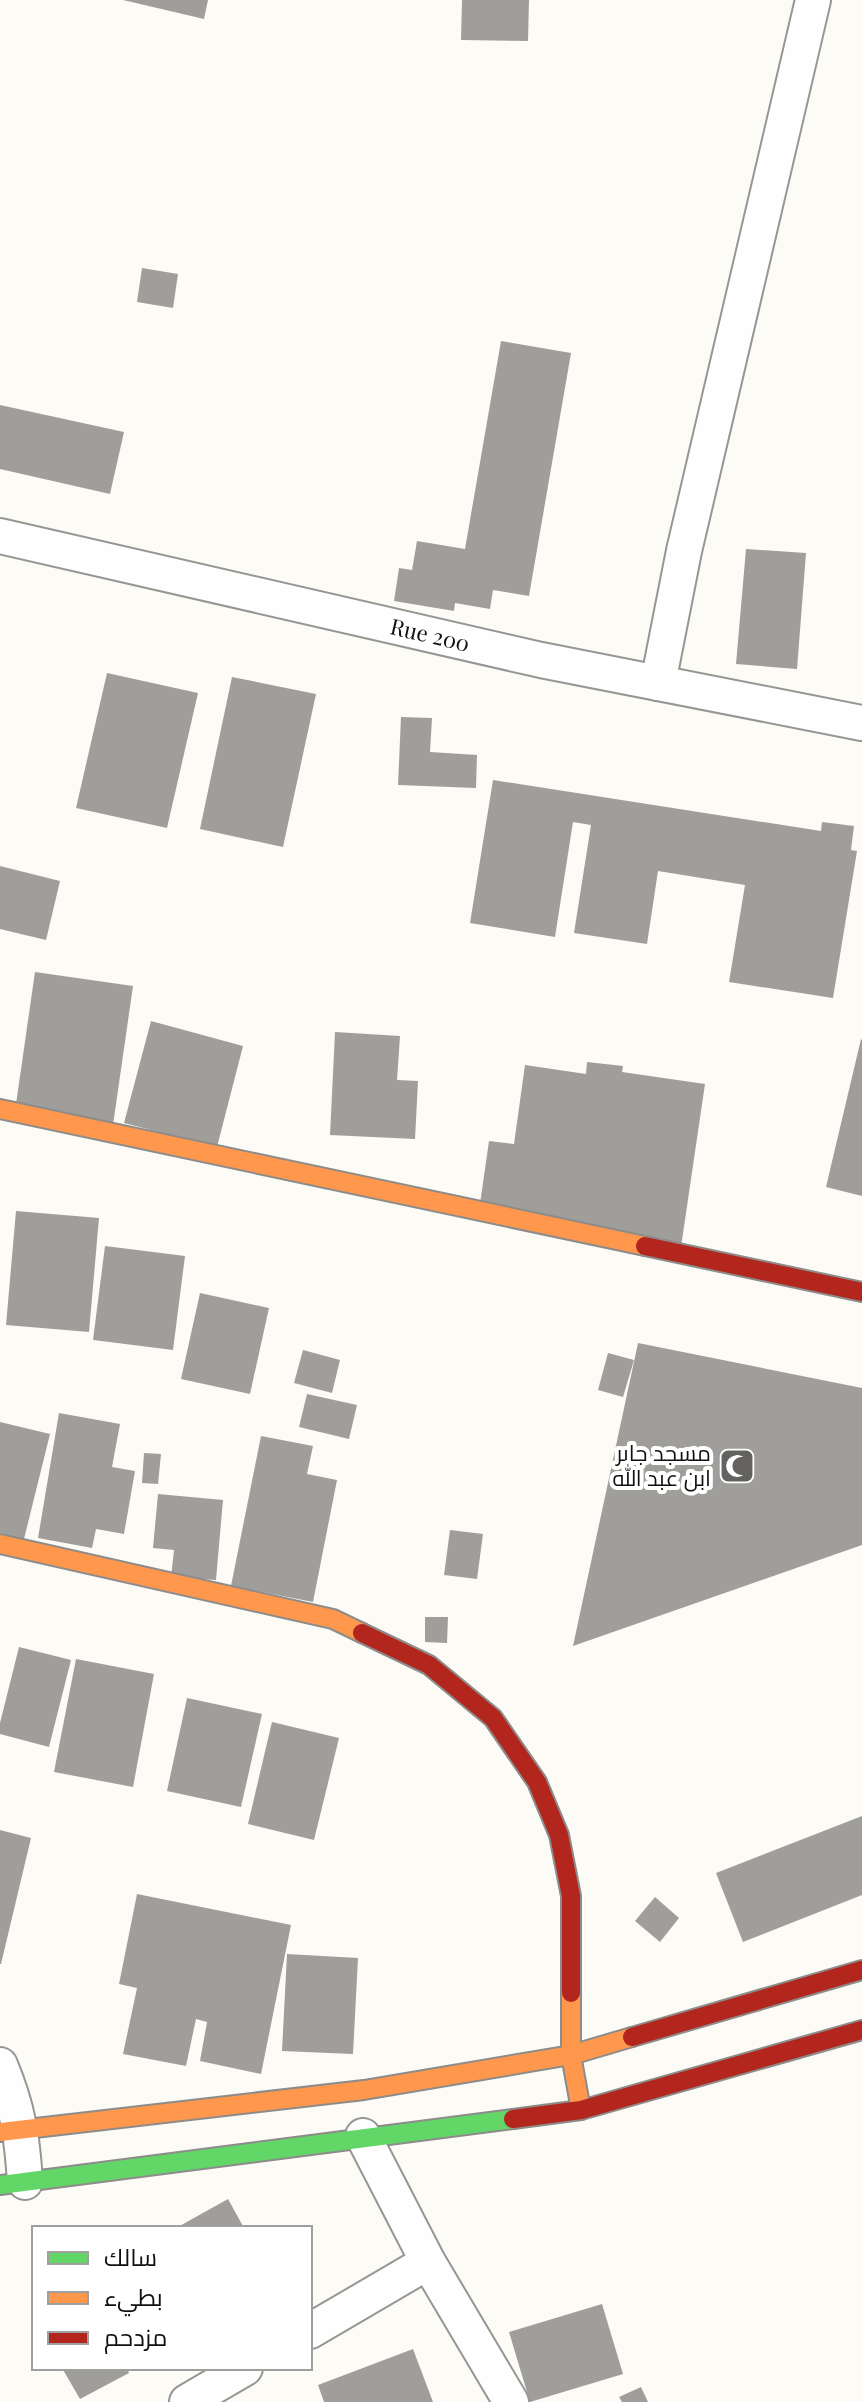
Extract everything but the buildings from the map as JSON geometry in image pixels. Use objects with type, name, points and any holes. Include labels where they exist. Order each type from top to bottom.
[{"type":"street","points":[[658,683],[684,551],[813,0]]},
{"type":"street","name":"Rue 200","points":[[0,536],[541,660],[862,723]]},
{"type":"street","points":[[0,1109],[862,1292]]},
{"type":"street","points":[[0,1544],[333,1619],[429,1665],[493,1718],[537,1782],[559,1835],[571,1896],[571,2055],[581,2110]]},
{"type":"street","points":[[11,2130],[364,2090],[571,2055],[862,1970]]},
{"type":"street","points":[[0,2065],[12,2093],[12,2184],[581,2110],[862,2030]]},
{"type":"street","points":[[363,2136],[428,2262],[511,2402]]},
{"type":"street","points":[[312,2330],[428,2262]]},
{"type":"street","points":[[187,2402],[242,2370]]},
{"type":"traffic: fast","points":[[0,2185],[513,2119]]},
{"type":"traffic: slow","points":[[0,1109],[645,1246]]},
{"type":"traffic: slow","points":[[0,1544],[333,1619],[362,1633]]},
{"type":"traffic: slow","points":[[571,1993],[571,2055],[581,2110]]},
{"type":"traffic: slow","points":[[0,2132],[364,2090],[571,2055],[632,2037]]},
{"type":"traffic: jam","points":[[645,1246],[862,1292]]},
{"type":"traffic: jam","points":[[362,1633],[429,1665],[493,1718],[537,1782],[559,1835],[571,1896],[571,1993]]},
{"type":"traffic: jam","points":[[632,2037],[862,1970]]},
{"type":"traffic: jam","points":[[513,2119],[581,2110],[862,2030]]},
{"type":"place","name":"مسجد جابر ابن عبد الله","points":[[737,1466]]}]
